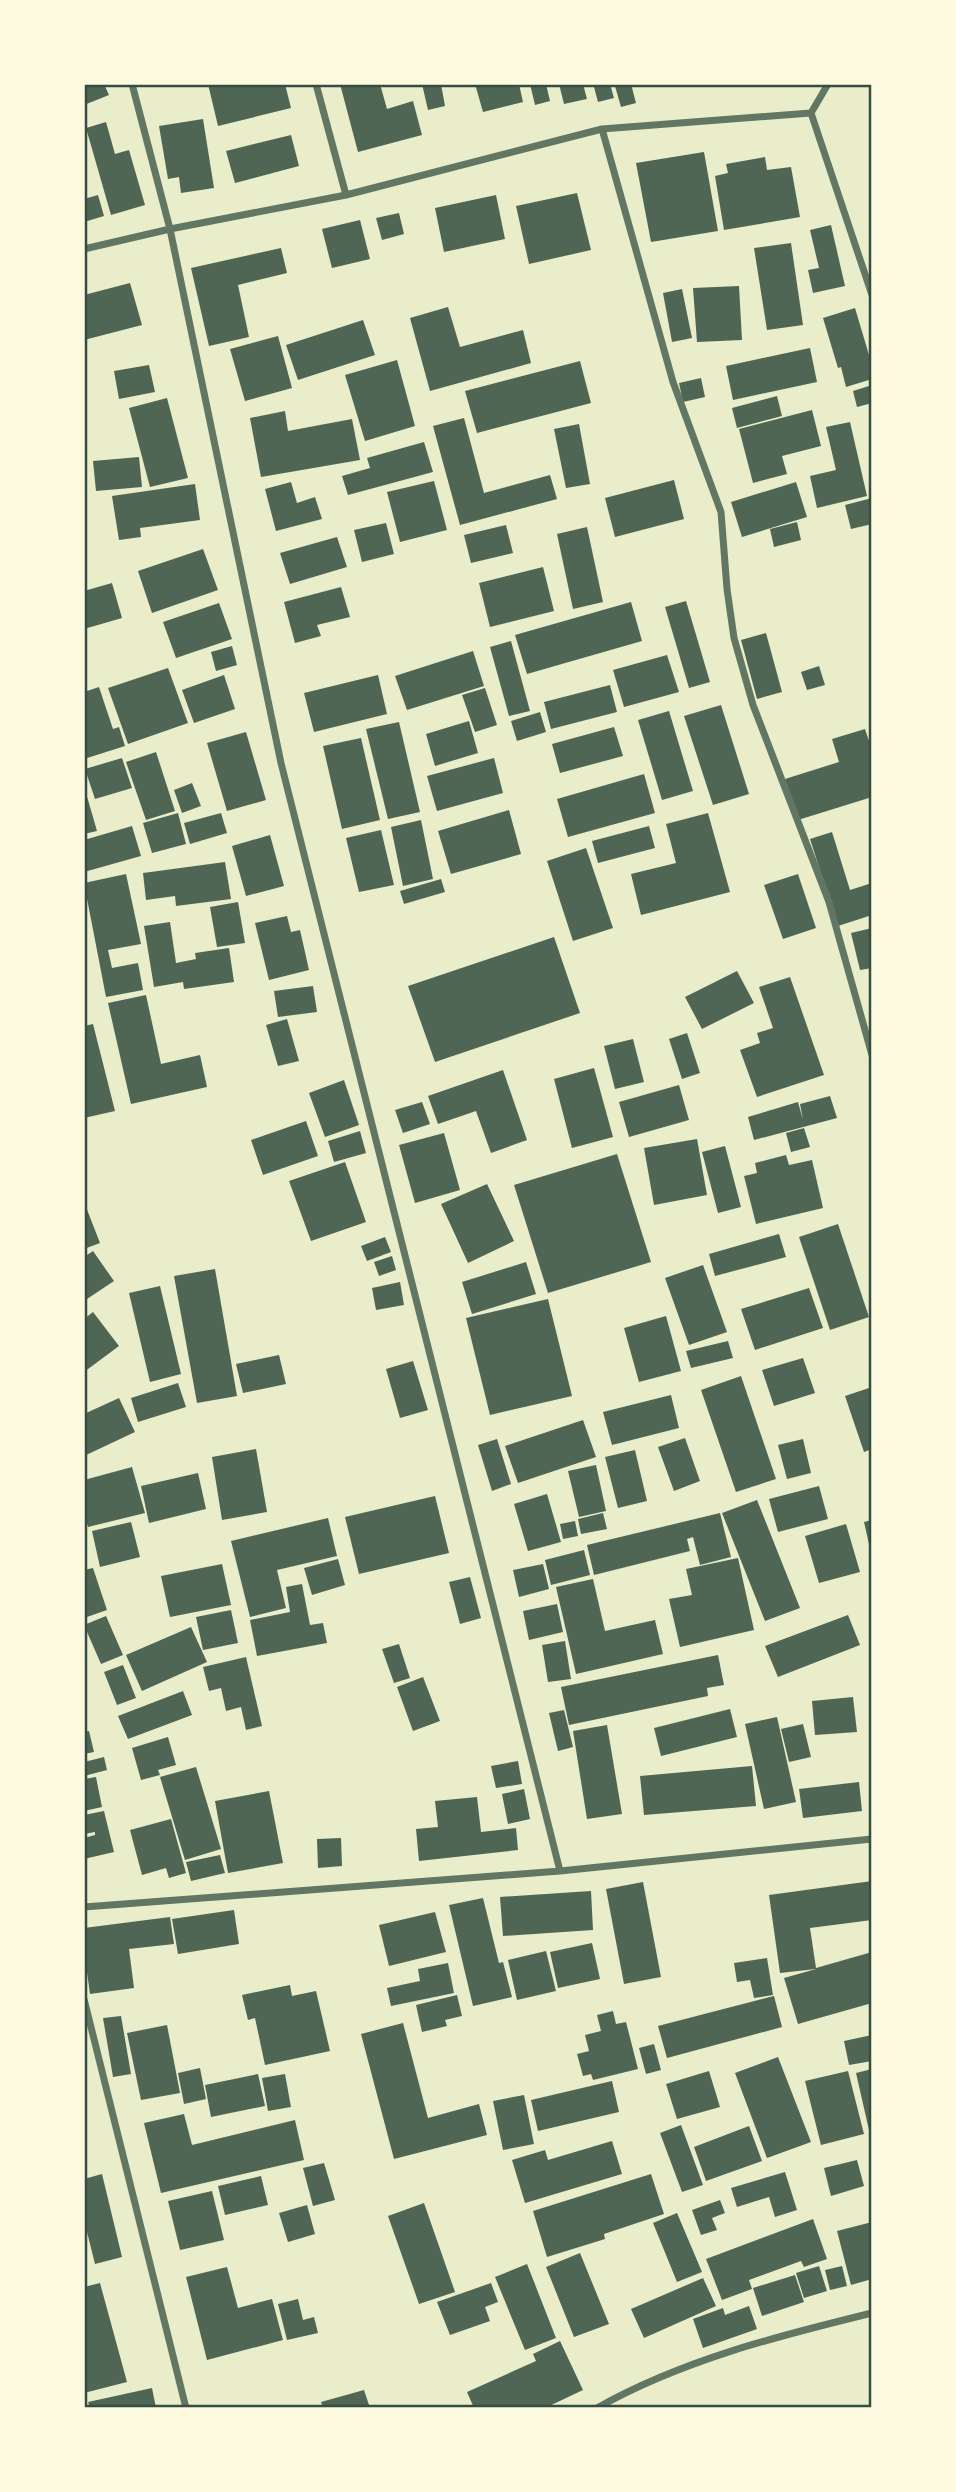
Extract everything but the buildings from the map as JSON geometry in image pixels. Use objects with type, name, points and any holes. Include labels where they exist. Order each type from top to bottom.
[{"type":"street","points":[[132,84],[170,229],[281,763],[560,1871]]},
{"type":"street","points":[[316,84],[346,195]]},
{"type":"street","points":[[828,84],[811,113],[872,295]]},
{"type":"street","points":[[84,249],[170,229],[346,195],[602,129],[811,113]]},
{"type":"street","points":[[602,129],[673,382],[721,512],[734,638],[753,705],[829,902],[872,1055]]},
{"type":"street","points":[[84,1907],[560,1871],[872,1839]]},
{"type":"street","points":[[84,1998],[186,2408]]},
{"type":"street","points":[[597,2408],[679,2370],[759,2341],[872,2313]]}]
